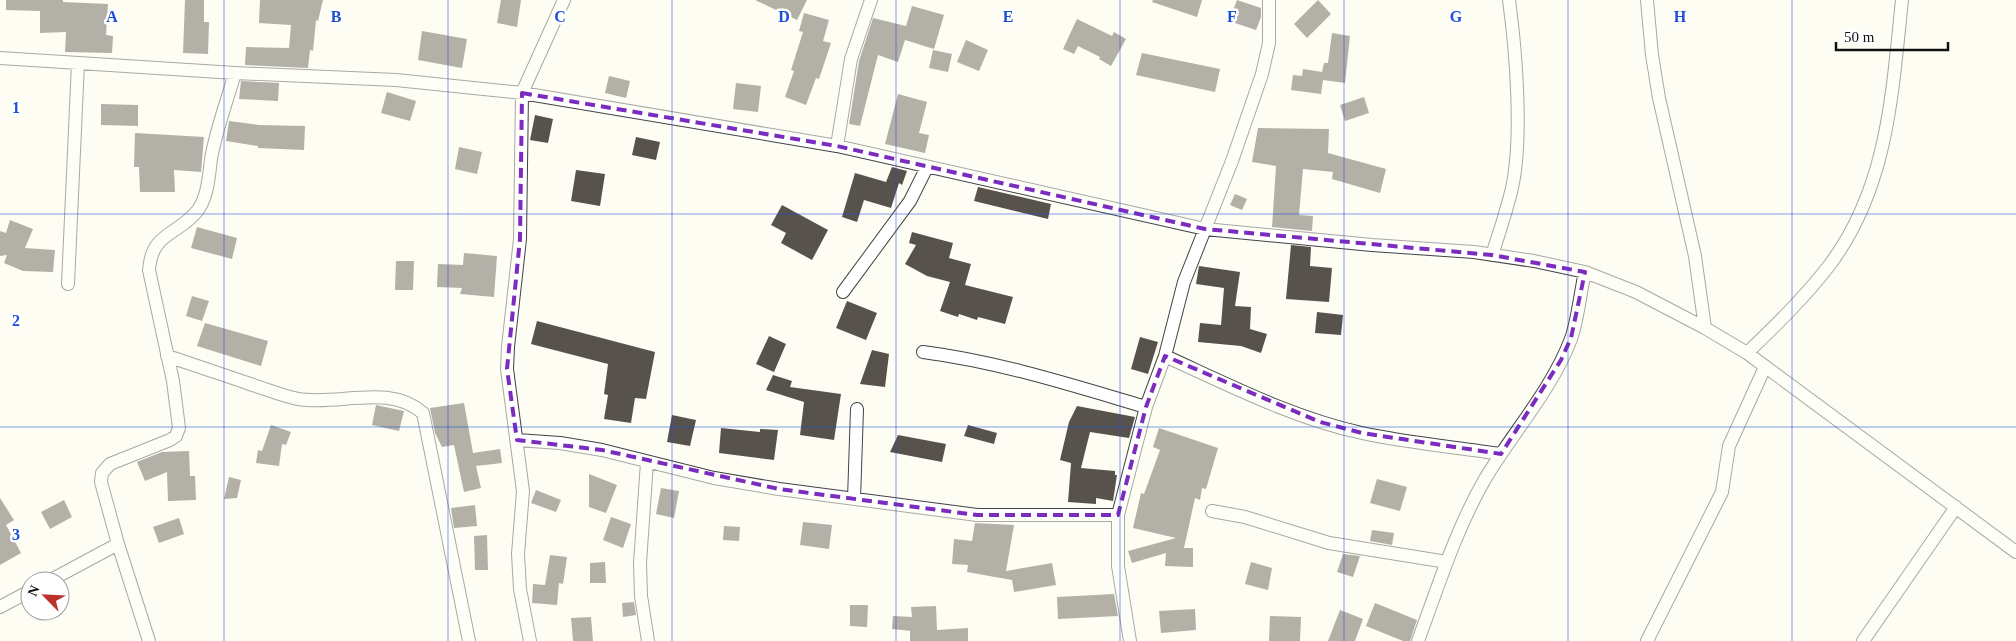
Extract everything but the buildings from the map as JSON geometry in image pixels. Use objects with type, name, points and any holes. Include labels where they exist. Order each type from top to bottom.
[{"type":"street","points":[[530,641],[520,589],[518,554],[523,491],[506,369],[520,239],[522,93],[564,0]]},
{"type":"street","points":[[837,146],[851,59],[866,9],[871,0]]},
{"type":"street","points":[[1130,641],[1118,566],[1118,515],[1146,407],[1165,356],[1184,282],[1232,161],[1262,74],[1270,43],[1269,0]]},
{"type":"street","points":[[1492,255],[1512,187],[1515,164],[1517,112],[1508,0]]},
{"type":"street","points":[[1648,0],[1652,54],[1659,98],[1695,256],[1705,328]]},
{"type":"street","points":[[1747,353],[1828,268],[1870,194],[1883,153],[1902,0]]},
{"type":"street","points":[[0,58],[234,73],[396,80],[522,93],[837,146],[1204,229],[1492,255],[1585,272],[1636,292],[1705,328],[1747,353],[2016,552]]},
{"type":"street","points":[[68,284],[78,63]]},
{"type":"street","points":[[150,641],[118,544],[101,482],[102,473],[110,464],[176,436],[179,428],[167,356],[148,270],[150,256],[154,246],[198,211],[204,199],[211,159],[234,73]]},
{"type":"street","points":[[842,292],[910,201],[927,167]]},
{"type":"street","points":[[1418,641],[1469,510],[1501,454],[1530,414],[1561,360],[1571,338],[1585,272]]},
{"type":"street","points":[[923,352],[973,359],[1026,371],[1146,407]]},
{"type":"street","points":[[167,356],[298,399],[321,400],[388,397],[413,405],[422,413],[469,641]]},
{"type":"street","points":[[1165,356],[1280,408],[1320,422],[1362,433],[1501,454]]},
{"type":"street","points":[[1648,641],[1722,492],[1729,446],[1765,367]]},
{"type":"street","points":[[854,499],[857,409]]},
{"type":"street","points":[[517,440],[602,450],[714,478],[977,515],[1118,515]]},
{"type":"street","points":[[647,462],[640,563],[641,596],[648,641]]},
{"type":"street","points":[[1863,641],[1956,507]]},
{"type":"street","points":[[1212,511],[1245,516],[1329,543],[1448,562]]},
{"type":"street","points":[[68,571],[118,544]]},
{"type":"street","points":[[0,607],[20,596]]},
{"type":"highlighted area","points":[[522,93],[837,146],[1205,229],[1492,255],[1585,272],[1571,338],[1561,360],[1501,454],[1362,433],[1320,422],[1165,356],[1146,407],[1118,515],[977,515],[779,489],[602,450],[517,440],[507,369],[520,239]]}]
